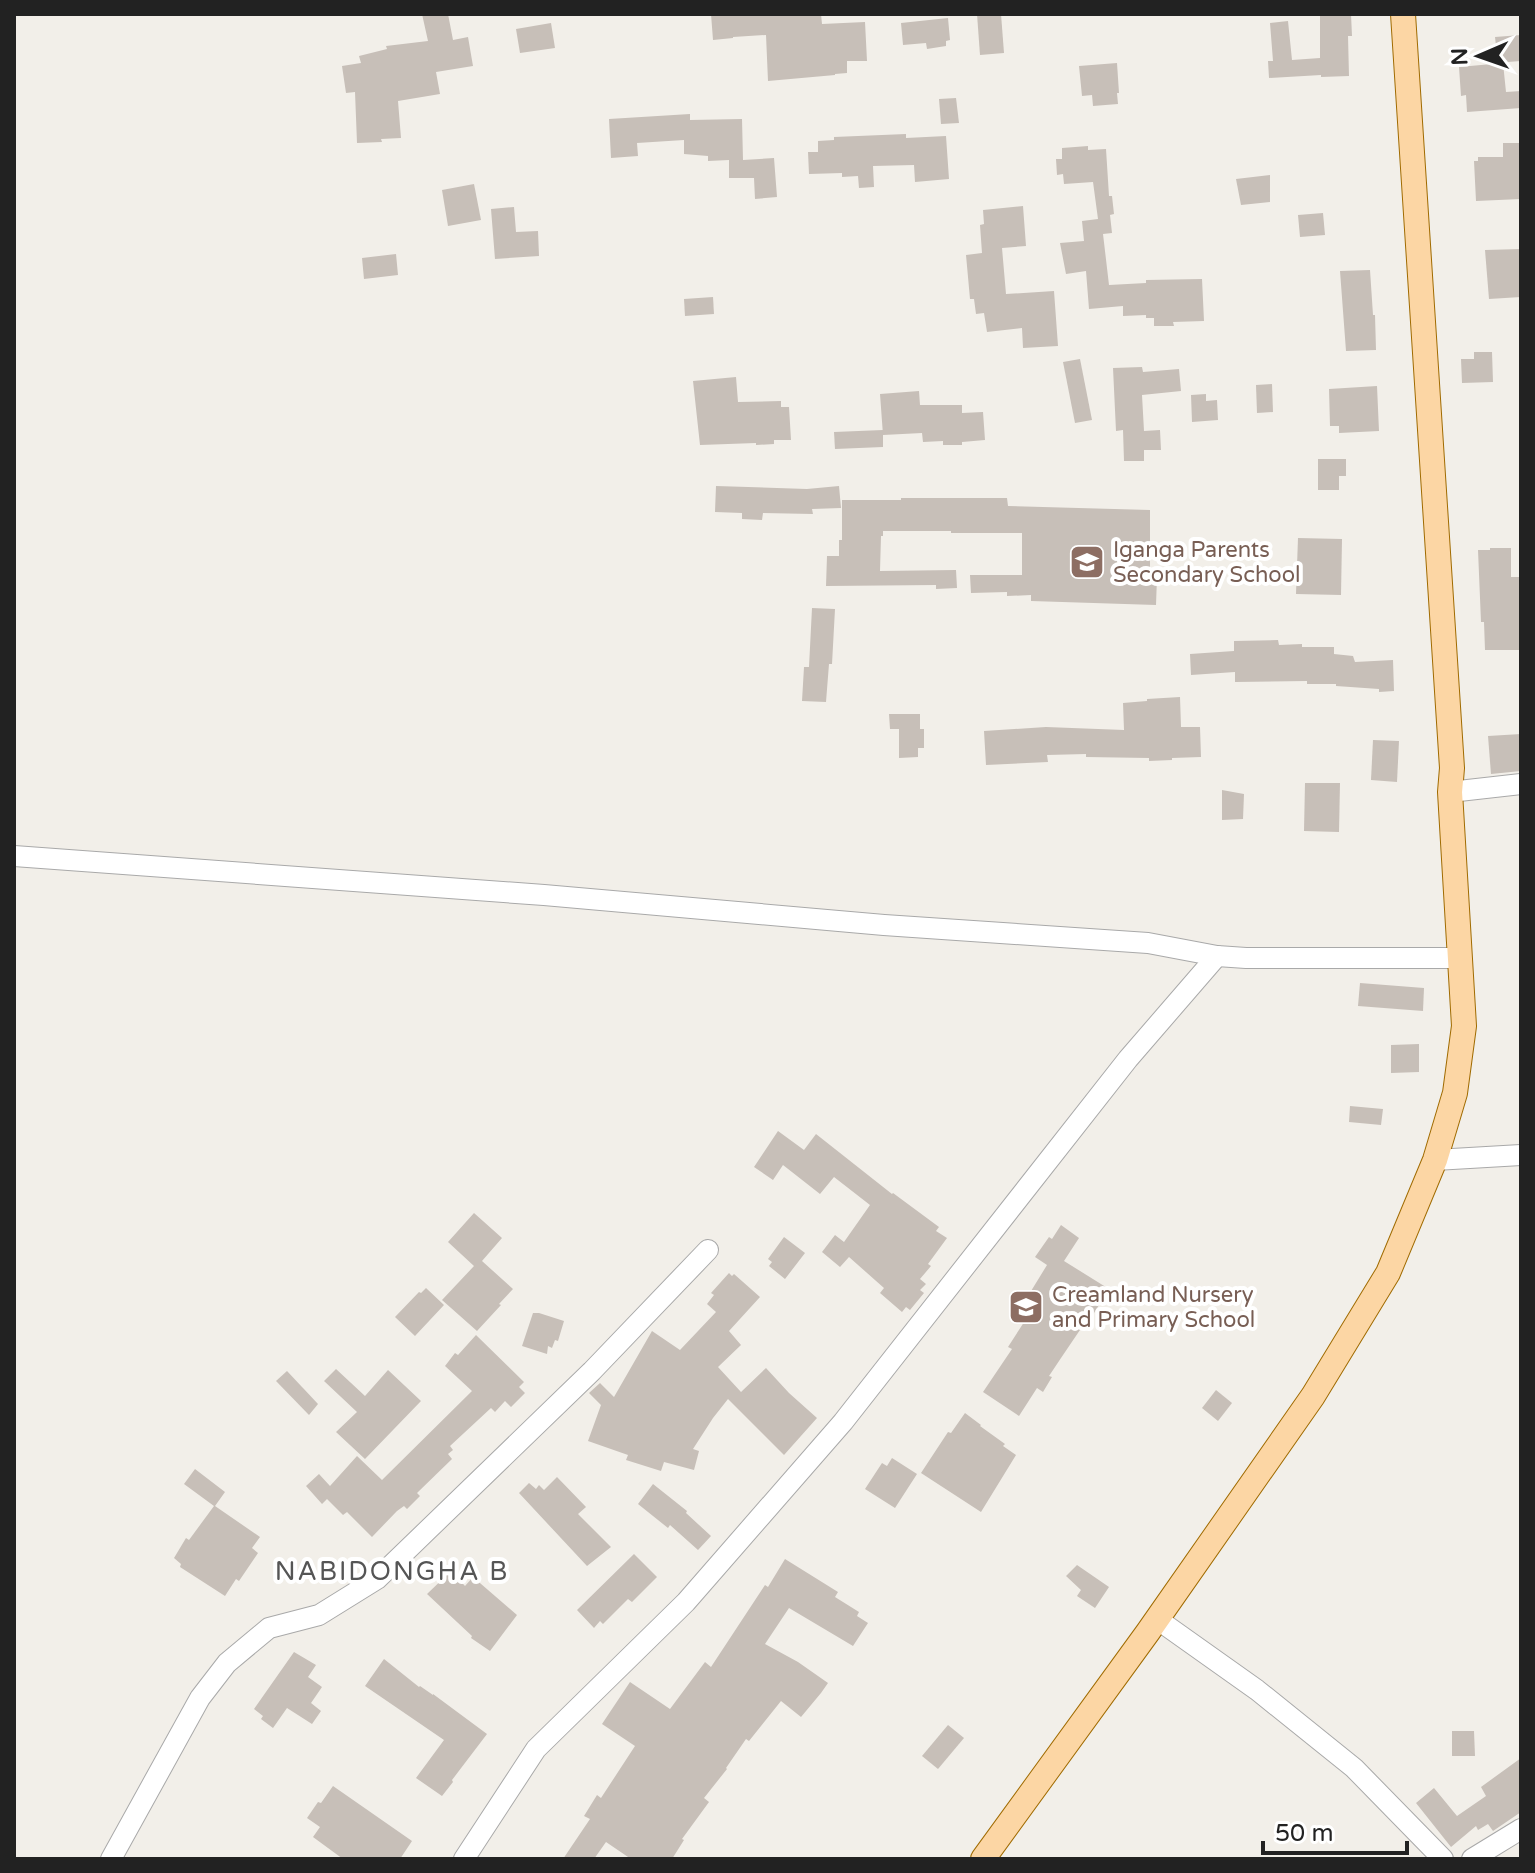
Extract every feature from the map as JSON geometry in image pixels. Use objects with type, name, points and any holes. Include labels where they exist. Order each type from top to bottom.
[{"type":"main road","points":[[983,1859],[1313,1396],[1388,1273],[1435,1160],[1455,1093],[1464,1026],[1450,792],[1452,768],[1403,14]]},
{"type":"street","points":[[1450,792],[1521,784]]},
{"type":"street","points":[[14,856],[1148,943],[1217,956],[1461,958]]},
{"type":"street","points":[[464,1859],[536,1749],[686,1602],[843,1422],[1128,1059],[1217,956]]},
{"type":"street","points":[[1435,1160],[1521,1155]]},
{"type":"street","points":[[111,1859],[200,1698],[227,1663],[269,1628],[319,1615],[377,1579],[592,1371],[708,1250]]},
{"type":"street","points":[[1157,1619],[1257,1690],[1354,1768],[1443,1859]]},
{"type":"street","points":[[1472,1859],[1521,1829]]},
{"type":"building","points":[[422,14],[448,14],[453,40],[468,37],[473,66],[436,72],[440,94],[398,101],[401,138],[357,143],[355,92],[346,93],[342,66],[361,63],[359,56],[387,49],[386,46],[428,41]]},
{"type":"building","points":[[711,14],[821,14],[822,24],[865,22],[867,61],[847,61],[847,73],[768,81],[766,35],[713,40]]},
{"type":"building","points":[[977,14],[1001,14],[1004,53],[980,55]]},
{"type":"building","points":[[1320,14],[1351,14],[1349,76],[1269,78],[1268,61],[1273,61],[1270,23],[1288,21],[1292,60],[1320,58]]},
{"type":"building","points":[[948,18],[950,40],[946,41],[946,46],[927,49],[926,43],[903,45],[901,23]]},
{"type":"building","points":[[551,23],[555,48],[520,53],[516,29]]},
{"type":"building","points":[[1521,35],[1521,61],[1494,63],[1492,46],[1496,46],[1495,37]]},
{"type":"building","points":[[1117,63],[1118,104],[1093,106],[1092,95],[1082,96],[1079,66]]},
{"type":"building","points":[[1503,63],[1506,92],[1521,91],[1521,108],[1467,112],[1466,95],[1461,96],[1459,67]]},
{"type":"building","points":[[956,98],[959,123],[941,124],[939,99]]},
{"type":"building","points":[[690,114],[690,120],[742,119],[743,160],[774,158],[777,197],[755,199],[754,178],[729,178],[729,160],[708,161],[708,156],[684,154],[684,140],[637,143],[638,156],[611,158],[609,119]]},
{"type":"building","points":[[906,134],[906,138],[946,136],[949,179],[915,182],[914,165],[873,166],[874,187],[859,188],[858,176],[809,174],[808,152],[818,152],[818,141],[834,140],[834,137]]},
{"type":"building","points":[[1503,143],[1521,143],[1521,199],[1476,201],[1474,161],[1478,161],[1478,157],[1503,157]]},
{"type":"building","points":[[1088,146],[1088,150],[1106,149],[1109,196],[1112,196],[1114,214],[1110,215],[1112,233],[1103,234],[1109,285],[1146,283],[1146,280],[1202,279],[1204,321],[1154,326],[1154,318],[1146,318],[1146,315],[1123,316],[1123,306],[1089,309],[1086,271],[1066,274],[1060,243],[1084,241],[1082,221],[1098,219],[1093,182],[1064,184],[1063,174],[1057,175],[1056,159],[1062,159],[1062,148]]},
{"type":"building","points":[[1270,175],[1270,202],[1241,205],[1236,179]]},
{"type":"building","points":[[474,184],[481,220],[448,226],[442,190]]},
{"type":"building","points":[[1023,206],[1026,246],[1002,248],[1006,294],[1054,291],[1058,346],[1023,348],[1022,328],[987,332],[984,313],[976,314],[974,299],[970,299],[966,255],[982,253],[980,225],[984,224],[983,210]]},
{"type":"building","points":[[514,207],[516,232],[538,231],[539,256],[495,259],[491,209]]},
{"type":"building","points":[[1323,213],[1325,235],[1300,237],[1298,215]]},
{"type":"building","points":[[1521,249],[1521,297],[1489,299],[1485,250]]},
{"type":"building","points":[[396,254],[398,275],[364,279],[362,258]]},
{"type":"building","points":[[1370,270],[1376,350],[1346,351],[1340,271]]},
{"type":"building","points":[[713,297],[714,314],[685,316],[684,299]]},
{"type":"building","points":[[1474,352],[1492,352],[1493,382],[1462,383],[1461,359],[1474,359]]},
{"type":"building","points":[[1080,359],[1092,420],[1075,423],[1063,362]]},
{"type":"building","points":[[1142,367],[1143,372],[1179,369],[1181,391],[1142,395],[1144,431],[1160,430],[1161,450],[1144,450],[1144,461],[1124,461],[1123,430],[1116,431],[1113,368]]},
{"type":"building","points":[[736,377],[738,402],[781,401],[781,407],[789,407],[791,440],[774,440],[774,444],[756,445],[700,445],[693,381]]},
{"type":"building","points":[[1272,384],[1273,412],[1257,413],[1256,385]]},
{"type":"building","points":[[1377,386],[1379,431],[1339,433],[1339,426],[1330,426],[1329,389]]},
{"type":"building","points":[[919,391],[920,405],[962,405],[962,413],[983,412],[985,440],[943,445],[943,441],[923,442],[922,433],[883,435],[880,394]]},
{"type":"building","points":[[1206,394],[1206,401],[1217,400],[1218,420],[1192,422],[1191,395]]},
{"type":"building","points":[[883,430],[883,447],[835,449],[834,432]]},
{"type":"building","points":[[1318,459],[1346,459],[1346,476],[1339,476],[1339,490],[1318,490]]},
{"type":"building","points":[[716,486],[807,489],[839,486],[841,508],[812,509],[813,514],[763,513],[762,520],[742,519],[742,513],[715,512]]},
{"type":"building","points":[[1007,498],[1008,506],[1150,510],[1150,577],[1157,577],[1156,605],[1031,601],[1031,595],[971,593],[970,575],[1022,575],[1022,533],[883,531],[880,571],[956,570],[957,588],[936,589],[936,585],[826,586],[827,556],[839,556],[839,540],[842,540],[842,500]]},
{"type":"building","points":[[1298,538],[1342,539],[1341,595],[1296,594]]},
{"type":"building","points":[[1511,548],[1511,577],[1521,577],[1521,650],[1485,650],[1478,550]]},
{"type":"building","points":[[812,608],[835,609],[826,702],[802,701],[804,667],[809,667]]},
{"type":"building","points":[[1278,640],[1279,645],[1334,647],[1334,654],[1353,656],[1355,662],[1393,660],[1394,691],[1307,684],[1307,681],[1235,682],[1235,672],[1191,675],[1190,654],[1234,651],[1234,641]]},
{"type":"building","points":[[1180,697],[1181,727],[1200,727],[1201,757],[1149,761],[1149,758],[1086,757],[1086,754],[1047,755],[1048,762],[986,765],[984,731],[1046,727],[1124,730],[1123,703]]},
{"type":"building","points":[[889,714],[920,714],[924,748],[918,748],[918,757],[899,758],[899,729],[890,729]]},
{"type":"building","points":[[1521,734],[1521,771],[1491,774],[1488,736]]},
{"type":"building","points":[[1373,740],[1399,741],[1397,782],[1371,780]]},
{"type":"building","points":[[1305,783],[1340,783],[1339,832],[1304,831]]},
{"type":"building","points":[[1222,790],[1244,794],[1243,819],[1222,820]]},
{"type":"building","points":[[1360,983],[1424,988],[1423,1011],[1358,1006]]},
{"type":"building","points":[[1419,1044],[1419,1072],[1391,1073],[1391,1045]]},
{"type":"building","points":[[1350,1106],[1383,1109],[1381,1125],[1349,1122]]},
{"type":"building","points":[[778,1131],[804,1150],[816,1134],[939,1227],[936,1231],[947,1238],[920,1279],[926,1284],[920,1290],[924,1293],[910,1310],[906,1307],[902,1312],[880,1293],[884,1288],[849,1257],[840,1267],[822,1252],[835,1235],[844,1242],[870,1205],[834,1177],[820,1194],[783,1165],[773,1180],[754,1167]]},
{"type":"building","points":[[474,1213],[502,1238],[482,1261],[513,1289],[477,1331],[442,1300],[474,1266],[448,1242]]},
{"type":"building","points":[[1061,1225],[1079,1238],[1064,1261],[1109,1289],[1049,1376],[1052,1377],[1043,1392],[1037,1388],[1019,1416],[983,1392],[1012,1349],[1008,1347],[1035,1300],[1028,1296],[1047,1265],[1035,1257]]},
{"type":"building","points":[[784,1237],[805,1253],[785,1279],[769,1266],[772,1262],[768,1259]]},
{"type":"building","points":[[729,1273],[760,1297],[729,1331],[741,1345],[718,1367],[741,1392],[766,1368],[817,1418],[784,1455],[728,1399],[693,1449],[699,1451],[694,1470],[664,1462],[661,1471],[626,1460],[628,1455],[588,1441],[601,1405],[589,1393],[600,1383],[614,1397],[652,1331],[680,1350],[716,1312],[707,1304],[714,1295],[711,1293]]},
{"type":"building","points":[[426,1288],[444,1305],[415,1336],[395,1317]]},
{"type":"building","points":[[533,1313],[564,1321],[558,1341],[555,1340],[552,1348],[548,1346],[547,1354],[522,1346]]},
{"type":"building","points":[[476,1335],[524,1382],[519,1387],[525,1393],[511,1407],[505,1401],[495,1412],[491,1408],[450,1446],[453,1450],[448,1454],[452,1459],[417,1493],[420,1496],[407,1509],[404,1506],[397,1511],[372,1537],[347,1512],[343,1515],[327,1499],[322,1504],[306,1486],[319,1474],[330,1486],[357,1456],[382,1480],[472,1391],[445,1366]]},
{"type":"building","points":[[336,1369],[365,1396],[388,1370],[421,1401],[365,1459],[336,1432],[357,1412],[324,1381]]},
{"type":"building","points":[[287,1371],[318,1404],[309,1415],[276,1381]]},
{"type":"building","points":[[1216,1390],[1232,1403],[1218,1421],[1202,1408]]},
{"type":"building","points":[[965,1413],[1016,1455],[981,1512],[921,1473],[948,1432],[951,1433]]},
{"type":"building","points":[[892,1458],[917,1474],[895,1508],[865,1489],[882,1463],[887,1466]]},
{"type":"building","points":[[195,1469],[225,1492],[215,1506],[260,1537],[252,1548],[258,1553],[225,1596],[180,1567],[181,1564],[174,1558],[186,1538],[189,1540],[214,1506],[184,1484]]},
{"type":"building","points":[[557,1477],[586,1507],[578,1514],[611,1547],[587,1566],[519,1493],[529,1483],[536,1489],[539,1485],[544,1490]]},
{"type":"building","points":[[653,1484],[687,1511],[711,1536],[698,1550],[670,1525],[668,1528],[638,1504]]},
{"type":"building","points":[[634,1554],[657,1577],[632,1602],[628,1599],[603,1624],[600,1621],[594,1628],[577,1610]]},
{"type":"building","points":[[785,1559],[838,1592],[835,1597],[859,1612],[857,1616],[868,1623],[853,1646],[789,1608],[765,1644],[828,1683],[821,1693],[801,1717],[781,1701],[749,1741],[746,1739],[704,1798],[709,1802],[682,1839],[672,1859],[631,1859],[606,1842],[594,1859],[563,1859],[590,1819],[584,1816],[597,1795],[601,1798],[635,1746],[602,1724],[630,1682],[670,1709],[705,1662],[711,1667]]},
{"type":"building","points":[[1077,1565],[1109,1587],[1095,1608],[1077,1596],[1081,1590],[1066,1576]]},
{"type":"building","points":[[451,1571],[465,1586],[473,1577],[517,1615],[490,1651],[471,1638],[427,1594]]},
{"type":"building","points":[[294,1652],[316,1665],[308,1677],[322,1687],[311,1703],[321,1711],[312,1724],[287,1708],[273,1728],[254,1709]]},
{"type":"building","points":[[384,1659],[487,1734],[442,1796],[416,1778],[444,1740],[365,1686]]},
{"type":"building","points":[[948,1725],[964,1738],[938,1769],[922,1756]]},
{"type":"building","points":[[1452,1731],[1474,1731],[1475,1756],[1452,1756]]},
{"type":"building","points":[[1521,1758],[1521,1812],[1493,1831],[1488,1824],[1478,1830],[1476,1826],[1451,1847],[1416,1803],[1434,1788],[1457,1816],[1486,1796],[1481,1787]]},
{"type":"building","points":[[333,1786],[412,1841],[400,1859],[343,1859],[313,1837],[320,1827],[307,1818]]},
{"type":"place","name":"Iganga Parents Secondary School","points":[[1087,562]]},
{"type":"place","name":"Creamland Nursery and Primary School","points":[[1026,1307]]},
{"type":"district","name":"NABIDONGHA B","points":[[392,1571]]}]
